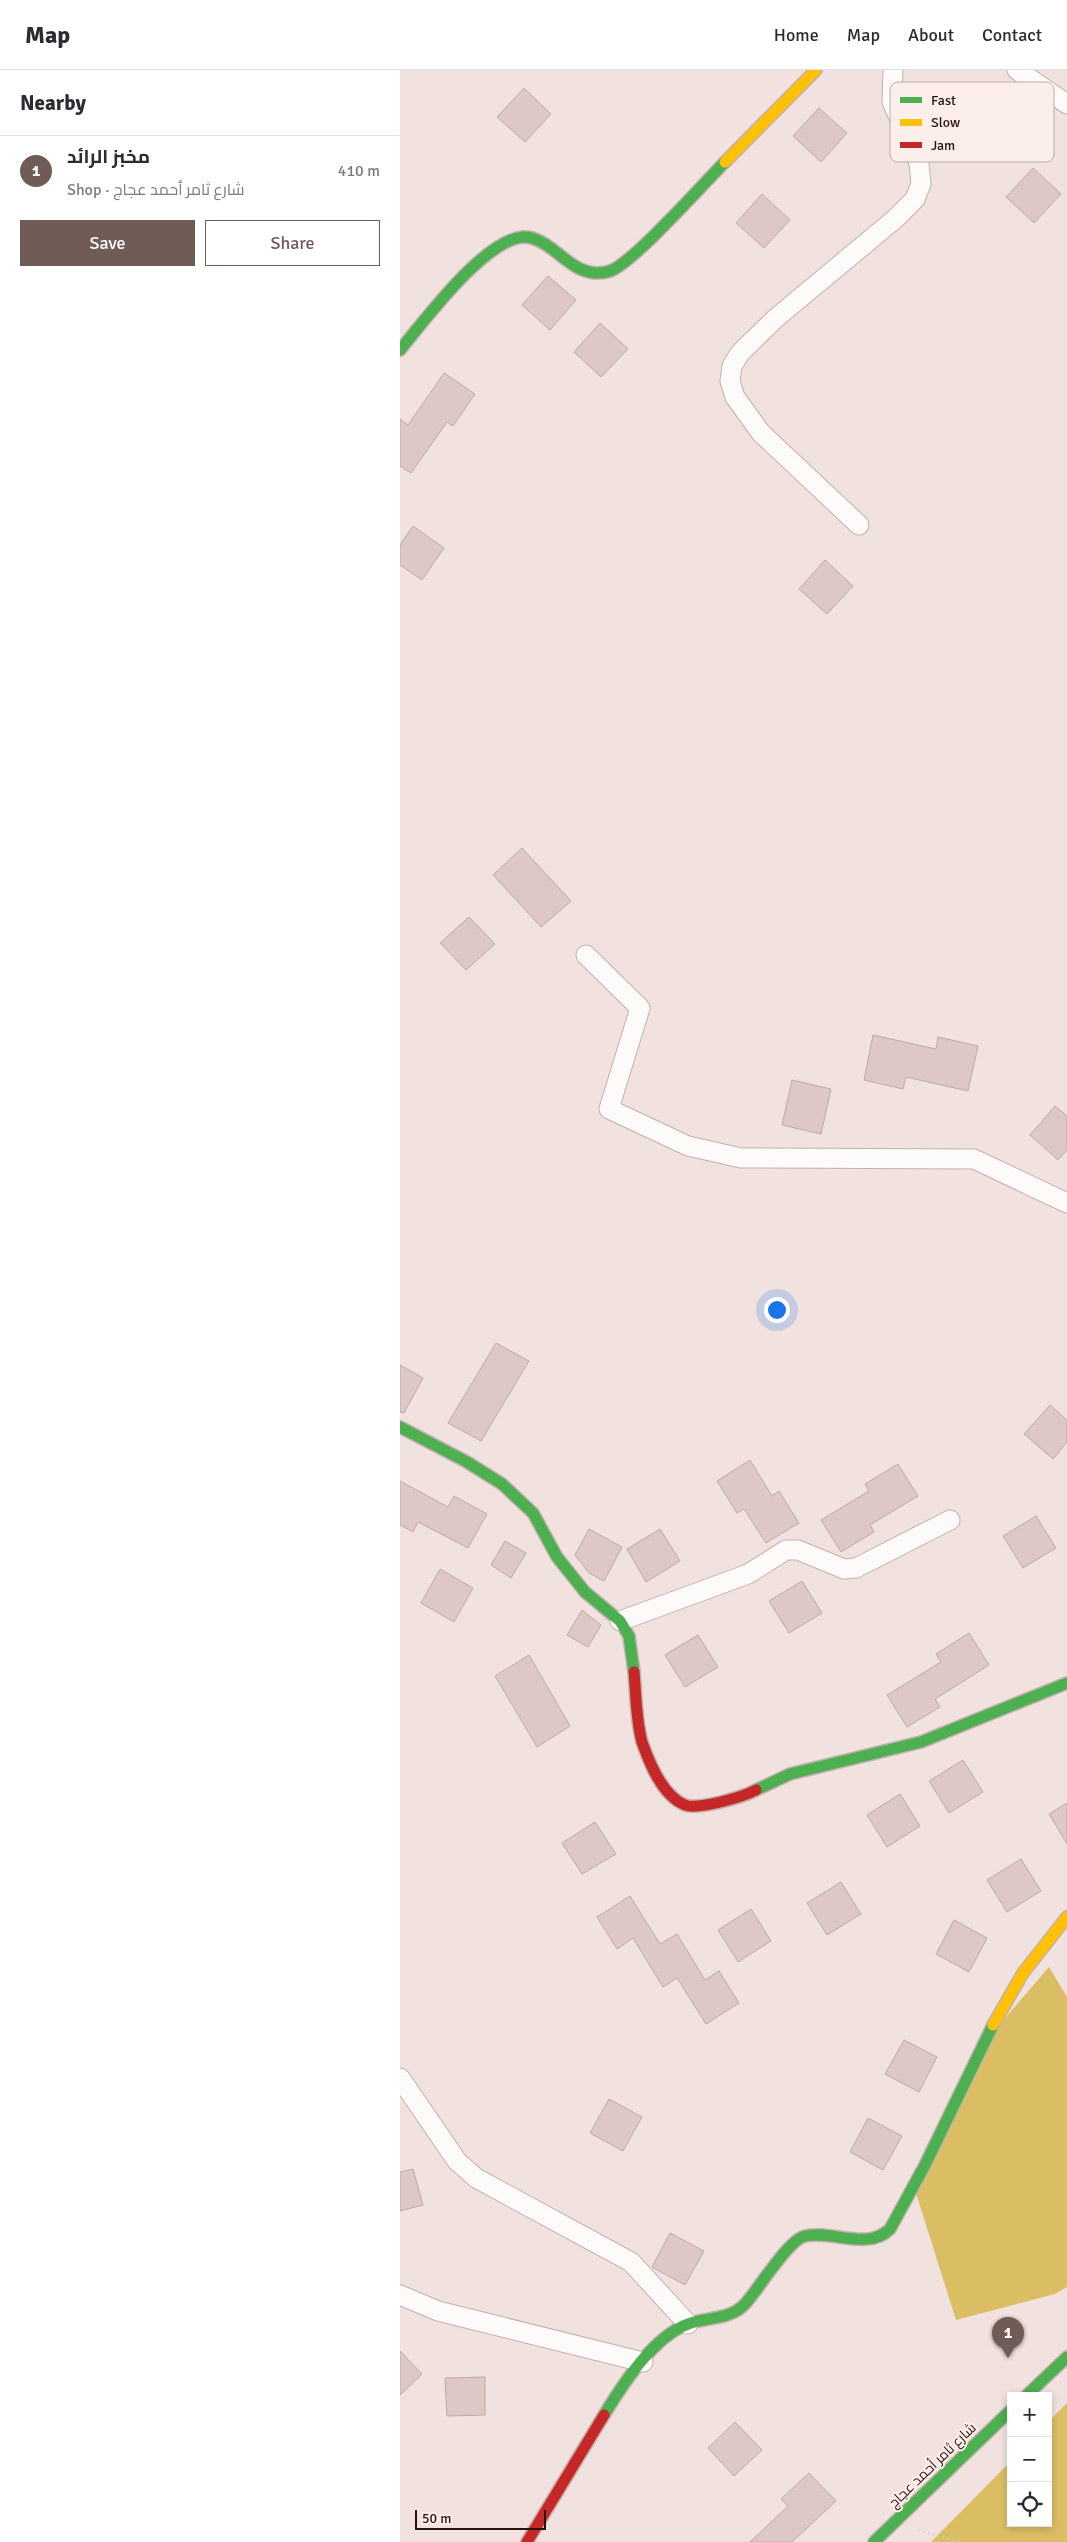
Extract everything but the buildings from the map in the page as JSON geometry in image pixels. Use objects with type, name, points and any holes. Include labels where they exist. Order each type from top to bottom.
[{"type":"street","points":[[400,350],[444,299],[490,251],[511,238],[527,237],[544,242],[575,269],[592,276],[611,271],[630,258],[816,70]]},
{"type":"street","points":[[1017,70],[1035,82]]},
{"type":"street","points":[[1054,95],[1067,104]]},
{"type":"street","points":[[859,525],[761,433],[735,397],[730,381],[732,366],[740,353],[776,318],[894,219],[915,199],[920,184],[918,162]]},
{"type":"street","points":[[586,955],[640,1008],[609,1109],[688,1146],[741,1158],[974,1159],[1067,1204]]},
{"type":"street","points":[[400,1427],[467,1462],[502,1484],[533,1513],[557,1557],[585,1592],[620,1621],[628,1636],[642,1741],[661,1784],[685,1805],[712,1804],[750,1793],[790,1774],[921,1742],[1067,1683]]},
{"type":"street","points":[[620,1621],[748,1574],[786,1550],[798,1550],[844,1569],[856,1568],[950,1520]]},
{"type":"street","points":[[527,2542],[620,2388],[663,2338],[688,2324],[732,2314],[744,2305],[793,2243],[805,2236],[874,2239],[884,2235],[890,2229],[925,2166],[990,2028],[1044,1943],[1067,1917]]},
{"type":"street","points":[[400,2078],[457,2161],[476,2178],[631,2262],[688,2324]]},
{"type":"street","points":[[400,2296],[438,2311],[643,2362]]},
{"type":"street","points":[[1030,2392],[1067,2357]]},
{"type":"street","name":"شارع ثامر أحمد عجاج","points":[[874,2542],[1007,2414]]},
{"type":"path","points":[[894,2522],[959,2542]]},
{"type":"shaded area","points":[[1049,1967],[1067,1997],[1067,2287],[1055,2294],[956,2320],[916,2193],[999,2025]]},
{"type":"shaded area","points":[[1067,2403],[1067,2542],[931,2542],[1007,2465],[1007,2527],[1052,2527],[1052,2418]]},
{"type":"traffic: fast","points":[[400,350],[456,283],[491,252],[508,241],[523,237],[536,239],[581,269],[595,273],[610,271],[651,239],[725,162]]},
{"type":"traffic: fast","points":[[400,1427],[467,1462],[502,1484],[533,1513],[557,1557],[585,1592],[620,1621],[629,1636],[634,1672]]},
{"type":"traffic: fast","points":[[756,1790],[790,1774],[921,1742],[1067,1683]]},
{"type":"traffic: fast","points":[[604,2415],[640,2363],[663,2339],[675,2330],[688,2324],[725,2316],[739,2309],[751,2297],[790,2246],[798,2239],[816,2235],[871,2239],[890,2229],[925,2165],[993,2025]]},
{"type":"traffic: fast","points":[[1030,2392],[1067,2357]]},
{"type":"traffic: fast","points":[[874,2542],[1007,2414]]},
{"type":"traffic: slow","points":[[725,162],[816,70]]},
{"type":"traffic: slow","points":[[993,2025],[1023,1973],[1067,1917]]},
{"type":"traffic: jam","points":[[634,1672],[637,1716],[642,1742],[658,1778],[677,1801],[685,1805],[700,1806],[731,1799],[756,1790]]},
{"type":"traffic: jam","points":[[527,2542],[604,2415]]},
{"type":"place","name":"مخبز الرائد","points":[[1008,2358]]}]
